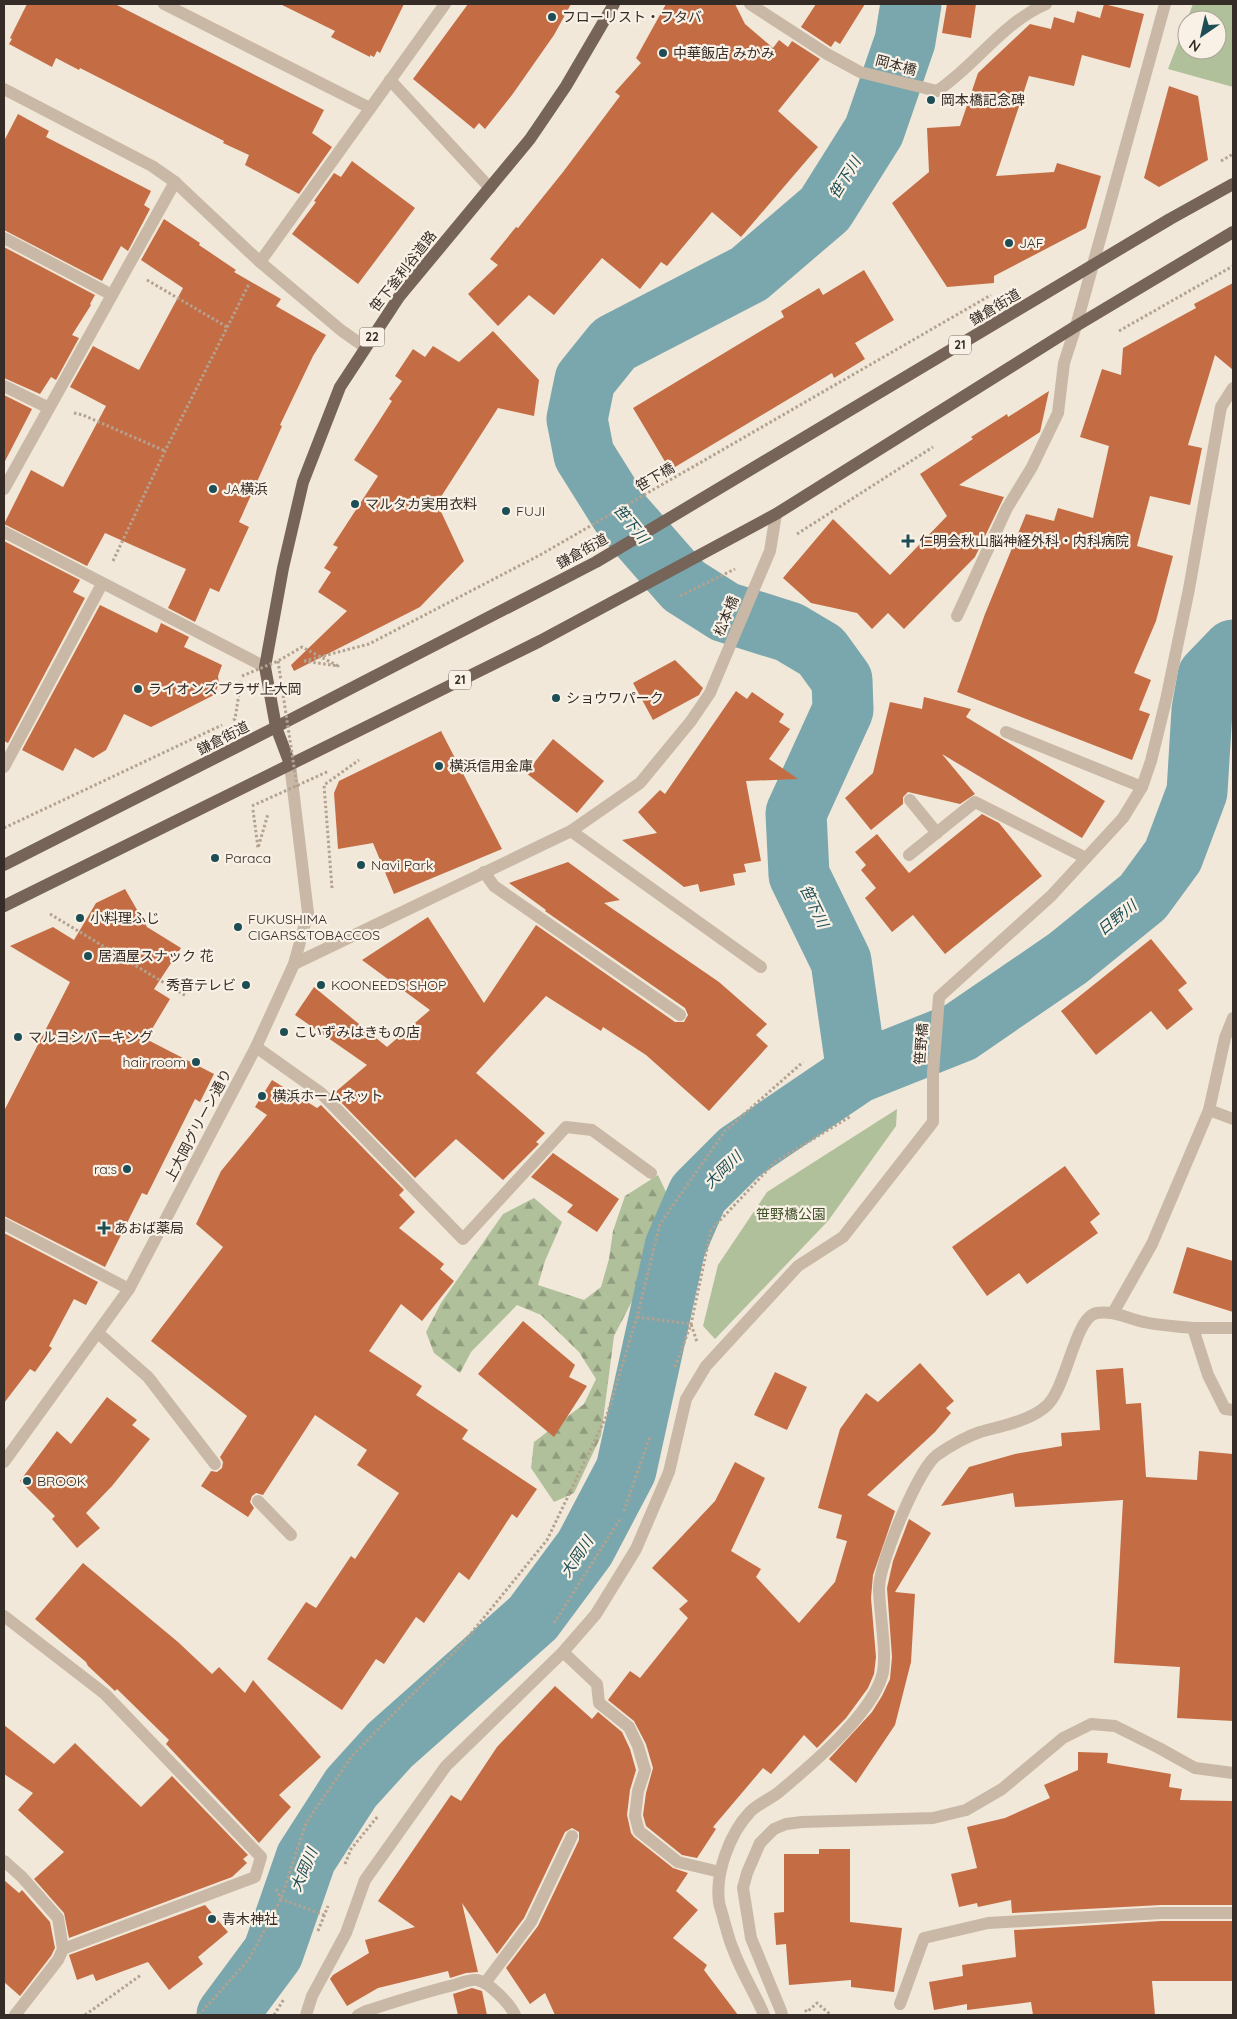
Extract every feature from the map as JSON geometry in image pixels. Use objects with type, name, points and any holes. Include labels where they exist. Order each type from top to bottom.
[{"type":"main road","name":"笹下釜利谷道路","points":[[290,764],[276,728],[265,667],[283,568],[303,482],[340,387],[399,297],[530,139],[561,94],[614,4]]},
{"type":"main road","name":"鎌倉街道","points":[[4,865],[276,728],[596,562],[1170,219],[1233,184]]},
{"type":"main road","name":"21","points":[[4,906],[540,641],[776,514],[1076,326],[1233,232]]},
{"type":"street","points":[[164,4],[370,108]]},
{"type":"street","points":[[260,262],[445,4]]},
{"type":"street","name":"岡本橋","points":[[750,4],[826,54],[860,72],[937,91],[953,81],[1010,26],[1046,4]]},
{"type":"street","points":[[957,616],[1008,508],[1032,467],[1058,413],[1064,363],[1093,266],[1165,4]]},
{"type":"street","points":[[390,80],[490,188]]},
{"type":"street","points":[[4,89],[152,166],[175,182],[260,262],[342,331],[365,347]]},
{"type":"street","points":[[4,489],[175,182]]},
{"type":"street","points":[[4,238],[112,295]]},
{"type":"street","points":[[4,386],[49,408]]},
{"type":"street","name":"笹野橋","points":[[306,2015],[312,1996],[346,1933],[365,1880],[446,1766],[563,1652],[596,1614],[636,1549],[669,1472],[686,1399],[706,1366],[798,1266],[843,1237],[933,1122],[939,997],[1051,896],[1123,818],[1142,787],[1151,760],[1181,626],[1222,407],[1233,388]]},
{"type":"street","name":"松本橋","points":[[294,964],[571,831],[640,783],[691,721],[705,700],[770,551],[776,514]]},
{"type":"street","points":[[4,532],[265,667]]},
{"type":"street","points":[[4,767],[102,584]]},
{"type":"street","points":[[1006,732],[1142,787]]},
{"type":"street","name":"上大岡グリーン通り","points":[[4,1462],[129,1289],[256,1047],[294,964],[308,913],[290,764]]},
{"type":"street","points":[[910,800],[937,833]]},
{"type":"street","points":[[909,856],[976,802],[1086,858]]},
{"type":"street","points":[[571,831],[761,968]]},
{"type":"street","points":[[484,872],[494,886],[680,1015]]},
{"type":"street","points":[[1113,1313],[1152,1244],[1209,1110],[1225,1038],[1233,1018]]},
{"type":"street","points":[[256,1047],[321,1093],[463,1239],[566,1127],[592,1130],[651,1174]]},
{"type":"street","points":[[1209,1110],[1233,1119]]},
{"type":"street","points":[[4,1224],[129,1289]]},
{"type":"street","points":[[764,2015],[732,1948],[719,1902],[720,1872],[724,1857],[735,1833],[751,1812],[777,1794],[830,1747],[850,1727],[872,1697],[882,1676],[878,1587],[883,1563],[916,1487],[934,1458],[952,1446],[978,1433],[1005,1426],[1046,1408],[1060,1384],[1081,1326],[1087,1317],[1095,1312],[1113,1313],[1146,1323],[1193,1328],[1233,1328]]},
{"type":"street","points":[[1193,1328],[1208,1375],[1225,1409],[1233,1410]]},
{"type":"street","points":[[98,1333],[148,1377],[215,1464]]},
{"type":"street","points":[[258,1501],[291,1535]]},
{"type":"street","points":[[4,1616],[104,1694],[261,1857],[255,1877],[63,1949]]},
{"type":"street","points":[[563,1652],[597,1684],[599,1703],[629,1727],[638,1746],[645,1770],[638,1791],[635,1816],[639,1831],[678,1862],[720,1872]]},
{"type":"street","points":[[782,2015],[750,1938],[743,1888],[760,1843],[774,1829],[786,1824],[802,1822],[933,1818],[966,1810],[1002,1789],[1063,1738],[1090,1724],[1115,1726],[1195,1768],[1233,1772]]},
{"type":"street","points":[[484,1983],[531,1922],[572,1836]]},
{"type":"street","points":[[4,1861],[22,1877],[58,1918],[63,1949],[58,1960],[15,2015]]},
{"type":"street","points":[[900,2004],[924,1938],[988,1923],[1161,1913],[1233,1913]]},
{"type":"street","points":[[358,2015],[423,1993],[475,1979],[484,1983],[512,2008],[515,2015]]},
{"type":"path","points":[[1216,164],[1233,154]]},
{"type":"path","points":[[102,584],[165,451],[260,262]]},
{"type":"path","points":[[1115,334],[1233,266]]},
{"type":"path","points":[[127,268],[227,327]]},
{"type":"path","name":"笹下橋","points":[[278,660],[302,647],[338,666],[304,661],[369,644],[540,555],[994,293]]},
{"type":"path","points":[[49,408],[83,415],[165,451]]},
{"type":"path","points":[[770,551],[938,444]]},
{"type":"path","points":[[4,828],[235,719],[242,676],[278,660],[297,786]]},
{"type":"path","points":[[332,895],[324,785],[361,758]]},
{"type":"path","points":[[268,814],[258,848],[252,806],[329,771]]},
{"type":"path","points":[[50,914],[186,996]]},
{"type":"path","points":[[199,2015],[250,1958],[281,1899],[306,1823],[352,1756],[464,1642],[546,1540],[608,1415],[637,1317],[660,1224],[725,1131],[803,1062]]},
{"type":"path","points":[[674,1370],[690,1324],[711,1230],[775,1162],[851,1116]]},
{"type":"path","points":[[637,1317],[690,1324]]},
{"type":"path","points":[[550,1629],[622,1517],[651,1434]]},
{"type":"path","points":[[344,1865],[351,1849],[381,1812]]},
{"type":"path","points":[[281,1899],[324,1915]]},
{"type":"path","points":[[316,1933],[331,1899]]},
{"type":"path","points":[[85,2015],[141,1975]]},
{"type":"path","points":[[274,2015],[288,1992]]},
{"type":"green space","points":[[1193,4],[1233,4],[1233,87],[1168,69],[1177,46],[1177,60],[1227,60],[1227,10],[1191,10]]},
{"type":"green space","name":"笹野橋公園","points":[[897,1109],[896,1126],[828,1221],[715,1339],[703,1326],[718,1265],[767,1192]]},
{"type":"green space","points":[[658,1175],[674,1209],[657,1253],[614,1336],[601,1436],[574,1493],[554,1502],[531,1468],[534,1442],[584,1404],[596,1379],[579,1352],[541,1315],[517,1305],[471,1352],[460,1373],[434,1353],[426,1332],[441,1303],[503,1214],[534,1198],[562,1222],[545,1261],[538,1285],[584,1300],[601,1287],[609,1259],[613,1231],[625,1196]]},
{"type":"building","points":[[27,4],[115,4],[324,110],[312,133],[332,147],[299,194],[245,165],[249,155],[223,143],[224,141],[80,68],[79,70],[56,58],[52,67],[9,44],[12,39],[10,38]]},
{"type":"building","points":[[280,4],[404,4],[380,53],[377,51],[374,57],[370,55],[370,57],[331,37],[335,31]]},
{"type":"building","points":[[468,4],[571,4],[554,35],[512,95],[485,129],[479,123],[474,129],[413,79]]},
{"type":"building","points":[[666,4],[735,4],[745,24],[773,48],[779,40],[788,47],[792,41],[820,59],[778,111],[818,147],[741,237],[712,212],[667,266],[661,262],[640,289],[602,258],[554,315],[529,295],[498,326],[468,294],[498,265],[490,259],[516,227],[518,228],[563,172],[620,96],[615,92],[641,63],[636,58]]},
{"type":"building","points":[[816,4],[865,4],[840,44],[835,41],[831,47],[801,27]]},
{"type":"building","points":[[947,4],[976,4],[971,38],[942,33]]},
{"type":"building","points":[[1104,4],[1144,14],[1130,68],[1082,55],[1074,86],[1029,76],[996,176],[1054,172],[1057,163],[1101,176],[1086,228],[994,276],[994,283],[947,287],[892,203],[929,172],[927,128],[960,126],[978,73],[1030,24],[1051,29],[1054,17],[1074,23],[1077,11],[1100,18]]},
{"type":"building","points":[[1169,86],[1198,96],[1208,160],[1159,187],[1144,178]]},
{"type":"building","points":[[18,114],[49,131],[46,137],[151,191],[144,205],[150,209],[128,251],[121,246],[102,281],[4,230],[4,141]]},
{"type":"building","points":[[352,161],[415,208],[358,284],[292,234],[316,202],[314,201],[334,173],[341,177]]},
{"type":"building","points":[[164,219],[236,270],[234,272],[281,299],[276,306],[326,335],[313,356],[280,425],[282,426],[239,522],[249,527],[219,592],[210,588],[195,622],[168,608],[186,569],[105,533],[87,566],[4,524],[31,470],[63,487],[106,406],[70,387],[93,346],[139,370],[183,288],[141,260]]},
{"type":"building","points":[[4,247],[95,295],[91,305],[72,335],[79,338],[56,380],[51,377],[40,394],[4,378]]},
{"type":"building","points":[[864,270],[894,320],[855,343],[865,359],[834,378],[832,373],[670,470],[633,408],[784,317],[781,311],[819,288],[823,295]]},
{"type":"building","points":[[1233,283],[1233,370],[1215,355],[1188,445],[1202,448],[1190,505],[1150,496],[1137,546],[1173,556],[1156,621],[1134,673],[1151,680],[1139,710],[1150,714],[1132,760],[957,692],[985,614],[1026,514],[1054,521],[1058,508],[1093,518],[1109,446],[1080,437],[1102,369],[1121,375],[1123,348],[1196,308],[1194,304]]},
{"type":"building","points":[[493,331],[539,380],[534,416],[498,408],[437,503],[464,561],[420,607],[294,671],[291,665],[347,611],[318,592],[331,572],[324,568],[338,547],[333,545],[378,476],[354,460],[392,401],[389,399],[402,381],[395,376],[413,349],[425,357],[433,346],[459,362]]},
{"type":"building","points":[[1049,391],[1040,432],[959,485],[1004,497],[975,557],[904,629],[888,613],[872,629],[857,613],[811,603],[783,578],[833,519],[890,575],[947,516],[920,474],[973,439],[971,437],[1007,414],[1008,417]]},
{"type":"building","points":[[4,395],[32,409],[4,463]]},
{"type":"building","points":[[4,541],[80,580],[73,592],[85,598],[8,743],[4,741]]},
{"type":"building","name":"ライオンズプラザ上大岡","points":[[100,605],[157,633],[161,623],[189,637],[184,647],[222,665],[218,676],[219,684],[214,695],[151,727],[124,714],[106,750],[93,758],[75,748],[63,771],[22,750]]},
{"type":"building","points":[[675,660],[703,688],[699,695],[653,720],[633,683]]},
{"type":"building","points":[[736,691],[747,699],[752,692],[784,714],[779,722],[790,729],[769,759],[798,779],[746,781],[761,861],[744,864],[746,872],[733,874],[735,885],[700,892],[698,884],[684,887],[622,840],[657,833],[638,812],[660,790],[665,794]]},
{"type":"building","points":[[924,697],[971,709],[966,717],[1105,801],[1082,838],[942,754],[975,794],[960,804],[908,792],[903,797],[903,804],[871,830],[845,798],[873,773],[890,702],[922,709]]},
{"type":"building","points":[[441,731],[502,849],[394,894],[373,843],[338,849],[334,793],[339,781]]},
{"type":"building","points":[[553,739],[604,781],[577,813],[526,773]]},
{"type":"building","points":[[982,814],[999,823],[1042,876],[945,954],[913,915],[892,932],[865,898],[876,888],[861,870],[866,865],[855,852],[877,834],[909,873]]},
{"type":"building","points":[[568,862],[620,900],[604,903],[719,982],[767,1024],[756,1035],[768,1046],[709,1111],[646,1055],[603,1027],[601,1031],[546,996],[476,1073],[545,1133],[536,1142],[539,1144],[503,1180],[456,1139],[415,1178],[333,1094],[367,1065],[295,1015],[314,987],[387,1047],[430,1010],[362,960],[428,917],[484,1003],[536,925],[675,1022],[684,1022],[688,1015],[685,1008],[545,911],[509,883]]},
{"type":"building","points":[[125,889],[147,927],[181,948],[154,989],[170,999],[146,1039],[214,1074],[200,1102],[195,1099],[147,1195],[142,1193],[105,1267],[4,1216],[4,1111],[70,982],[10,946],[53,927],[74,940],[96,903]]},
{"type":"building","points":[[1151,939],[1187,983],[1178,990],[1193,1009],[1167,1030],[1151,1011],[1096,1055],[1061,1011]]},
{"type":"building","points":[[272,1080],[317,1108],[321,1105],[404,1190],[399,1195],[415,1212],[399,1228],[444,1264],[440,1269],[454,1281],[422,1321],[401,1304],[369,1351],[422,1386],[416,1395],[468,1430],[462,1439],[537,1489],[517,1518],[512,1514],[469,1580],[459,1572],[424,1623],[416,1617],[384,1664],[376,1659],[342,1710],[267,1659],[306,1602],[316,1608],[351,1556],[355,1559],[399,1493],[357,1465],[367,1450],[315,1415],[263,1495],[256,1493],[252,1496],[250,1502],[254,1508],[248,1517],[201,1486],[211,1471],[217,1472],[222,1468],[223,1462],[220,1457],[247,1416],[151,1341],[223,1247],[196,1224],[221,1171],[267,1115],[255,1107]]},
{"type":"building","points":[[553,1153],[619,1199],[597,1232],[567,1212],[573,1205],[531,1177]]},
{"type":"building","points":[[1065,1166],[1100,1214],[1090,1222],[1098,1233],[1027,1284],[1019,1273],[987,1296],[952,1247]]},
{"type":"building","points":[[4,1233],[98,1282],[86,1305],[74,1299],[49,1346],[52,1348],[35,1372],[30,1369],[4,1403]]},
{"type":"building","points":[[1187,1247],[1233,1261],[1233,1312],[1173,1293]]},
{"type":"building","points":[[523,1321],[575,1365],[569,1377],[587,1386],[554,1437],[478,1374]]},
{"type":"building","points":[[920,1363],[954,1401],[946,1408],[951,1413],[935,1432],[867,1495],[895,1511],[873,1575],[871,1598],[876,1657],[874,1674],[868,1688],[846,1718],[817,1748],[804,1735],[771,1774],[763,1768],[713,1827],[716,1829],[697,1858],[682,1855],[646,1826],[643,1815],[646,1793],[653,1768],[646,1744],[634,1721],[608,1700],[630,1671],[640,1678],[688,1618],[679,1609],[688,1601],[652,1568],[715,1501],[735,1462],[765,1478],[731,1551],[761,1569],[756,1577],[799,1623],[835,1582],[847,1541],[836,1538],[842,1515],[818,1508],[840,1429],[866,1393],[878,1402]]},
{"type":"building","points":[[1123,1368],[1126,1404],[1141,1403],[1146,1477],[1197,1480],[1199,1451],[1233,1454],[1233,1721],[1177,1718],[1180,1667],[1114,1663],[1123,1500],[1015,1507],[1013,1493],[941,1506],[969,1467],[1015,1454],[1062,1446],[1061,1433],[1100,1430],[1096,1370]]},
{"type":"building","points":[[775,1372],[807,1387],[787,1430],[754,1415]]},
{"type":"building","points":[[107,1397],[137,1420],[132,1425],[150,1439],[112,1486],[86,1513],[100,1528],[77,1548],[52,1519],[55,1516],[20,1481],[57,1431],[71,1444]]},
{"type":"building","points":[[909,1519],[931,1533],[895,1592],[915,1594],[911,1662],[895,1725],[856,1783],[829,1759],[872,1712],[890,1679],[892,1657],[887,1588],[893,1561]]},
{"type":"building","points":[[83,1563],[178,1642],[212,1674],[219,1667],[245,1693],[253,1680],[321,1757],[279,1795],[291,1807],[259,1843],[166,1744],[169,1740],[117,1689],[115,1691],[86,1662],[35,1619]]},
{"type":"building","points":[[555,1686],[592,1719],[598,1712],[622,1732],[630,1749],[636,1770],[630,1790],[627,1815],[631,1833],[673,1868],[688,1873],[676,1891],[698,1910],[673,1938],[707,1965],[704,1970],[738,2015],[555,2015],[545,1993],[530,2004],[506,1968],[538,1926],[579,1840],[579,1832],[572,1828],[565,1832],[524,1918],[497,1954],[462,1903],[478,1972],[466,1973],[450,1978],[448,1971],[378,1988],[347,2006],[330,1979],[333,1975],[369,1953],[365,1940],[415,1927],[378,1901],[451,1795],[461,1801],[497,1747]]},
{"type":"building","points":[[4,1725],[54,1764],[75,1743],[141,1807],[172,1776],[248,1855],[243,1859],[247,1863],[232,1877],[69,1938],[64,1913],[34,1879],[64,1852],[18,1810],[33,1793],[4,1774]]},
{"type":"building","points":[[1078,1752],[1108,1753],[1107,1763],[1171,1774],[1169,1787],[1182,1789],[1180,1800],[1233,1801],[1233,1905],[1161,1905],[1012,1913],[1011,1900],[978,1907],[977,1903],[959,1907],[951,1874],[977,1868],[967,1827],[1005,1818],[1050,1798],[1044,1785],[1078,1770]]},
{"type":"building","points":[[819,1849],[850,1849],[850,1922],[902,1928],[894,1992],[851,1987],[851,1980],[789,1985],[786,1944],[776,1945],[774,1913],[784,1912],[784,1854],[819,1854]]},
{"type":"building","points":[[4,1880],[19,1893],[22,1890],[50,1922],[55,1948],[20,1996],[4,1982]]},
{"type":"building","points":[[205,1905],[228,1932],[198,1957],[203,1964],[169,1990],[148,1962],[96,1981],[93,1974],[77,1980],[69,1955]]},
{"type":"building","points":[[1161,1921],[1233,1921],[1233,1981],[1152,1981],[1155,2015],[1033,2015],[1031,2002],[967,2010],[967,2004],[934,2010],[929,1982],[963,1976],[962,1965],[1016,1957],[1014,1930]]},
{"type":"building","points":[[472,1988],[482,1991],[487,2015],[458,2015],[453,1994]]},
{"type":"waterway","name":"笹下川","points":[[857,1073],[841,961],[799,875],[796,813],[843,710],[842,680],[821,651],[789,632],[725,612],[684,586],[621,514],[584,455],[577,419],[585,380],[614,344],[749,274],[825,209],[874,131],[905,41],[911,4]]},
{"type":"waterway","name":"大岡川","points":[[227,2015],[273,1953],[306,1858],[351,1788],[390,1745],[533,1618],[585,1548],[626,1470],[675,1247],[698,1194],[739,1153],[857,1073],[960,1032],[1068,958],[1143,897],[1173,856],[1197,792],[1202,710],[1208,676],[1233,650]]},
{"type":"place","name":"フローリスト・フタバ","points":[[552,17]]},
{"type":"place","name":"中華飯店 みかみ","points":[[663,53]]},
{"type":"place","name":"岡本橋記念碑","points":[[931,100]]},
{"type":"place","name":"JAF","points":[[1009,243]]},
{"type":"place","name":"JA横浜","points":[[213,489]]},
{"type":"place","name":"マルタカ実用衣料","points":[[355,504]]},
{"type":"place","name":"FUJI","points":[[506,511]]},
{"type":"place","name":"仁明会秋山脳神経外科・内科病院","points":[[908,541]]},
{"type":"place","name":"ライオンズプラザ上大岡","points":[[138,689]]},
{"type":"place","name":"ショウワパーク","points":[[556,698]]},
{"type":"place","name":"横浜信用金庫","points":[[439,766]]},
{"type":"place","name":"Paraca","points":[[215,858]]},
{"type":"place","name":"Navi Park","points":[[361,865]]},
{"type":"place","name":"小料理ふじ","points":[[80,918]]},
{"type":"place","name":"FUKUSHIMA CIGARS&TOBACCOS","points":[[238,927]]},
{"type":"place","name":"居酒屋スナック 花","points":[[88,956]]},
{"type":"place","name":"秀音テレビ","points":[[246,985]]},
{"type":"place","name":"KOONEEDS SHOP","points":[[321,985]]},
{"type":"place","name":"こいずみはきもの店","points":[[284,1032]]},
{"type":"place","name":"マルヨシパーキング","points":[[18,1037]]},
{"type":"place","name":"hair room","points":[[196,1062]]},
{"type":"place","name":"横浜ホームネット","points":[[262,1096]]},
{"type":"place","name":"ra:s","points":[[127,1169]]},
{"type":"place","name":"あおば薬局","points":[[104,1228]]},
{"type":"place","name":"BROOK","points":[[27,1481]]},
{"type":"place","name":"青木神社","points":[[212,1919]]},
{"type":"water label","name":"日野川","points":[[1117,918]]}]
